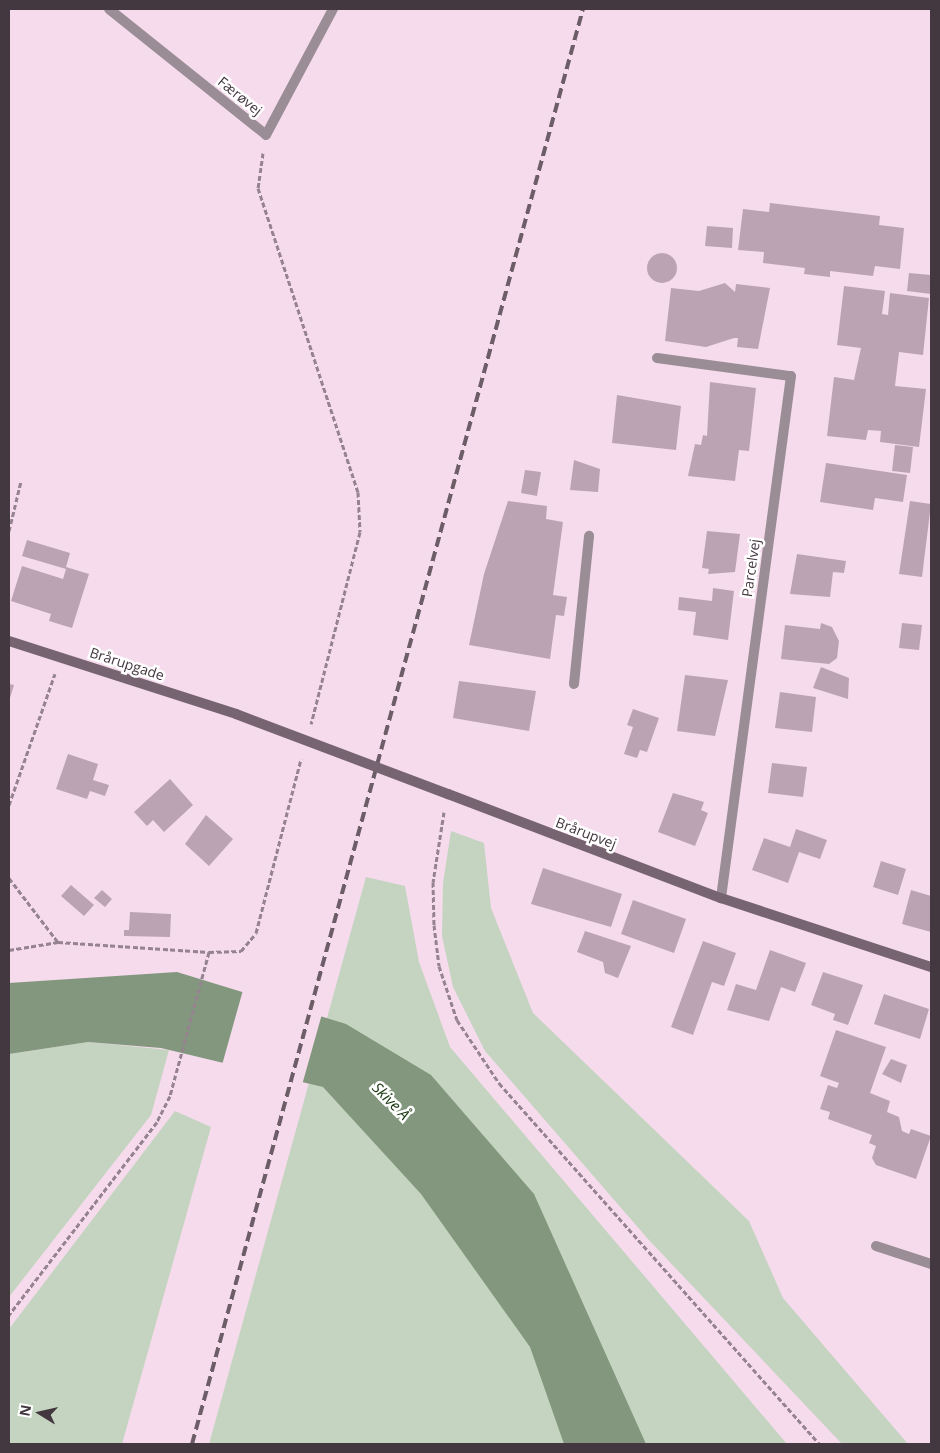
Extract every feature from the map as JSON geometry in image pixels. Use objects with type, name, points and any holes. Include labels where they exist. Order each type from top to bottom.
[{"type":"street","name":"Færøvej","points":[[109,9],[266,135],[332,9]]},
{"type":"street","name":"Parcelvej","points":[[657,358],[791,376],[721,898]]},
{"type":"street","points":[[574,684],[590,536]]},
{"type":"street","name":"Brårupgade","points":[[9,641],[236,714]]},
{"type":"street","name":"Brårupvej","points":[[236,714],[721,898],[931,967]]},
{"type":"street","points":[[876,1246],[931,1264]]},
{"type":"path","points":[[266,135],[258,188],[358,492],[360,532],[308,732]]},
{"type":"path","points":[[9,531],[21,481]]},
{"type":"path","points":[[9,805],[61,657]]},
{"type":"path","points":[[9,950],[58,942],[209,952],[241,951],[256,932],[303,751]]},
{"type":"path","points":[[448,794],[433,882],[434,925],[439,966],[457,1020],[499,1083],[820,1444]]},
{"type":"path","points":[[9,878],[58,942]]},
{"type":"path","points":[[9,1315],[157,1122],[170,1096],[209,952]]},
{"type":"shaded area","points":[[451,831],[484,843],[491,908],[533,1013],[749,1221],[783,1298],[908,1444],[842,1444],[648,1239],[485,1051],[453,987],[442,936],[443,883]]},
{"type":"shaded area","points":[[366,877],[405,886],[419,962],[450,1047],[787,1444],[209,1444]]},
{"type":"shaded area","points":[[88,1042],[169,1050],[151,1115],[9,1297],[9,1054]]},
{"type":"shaded area","points":[[175,1111],[211,1127],[122,1444],[9,1444],[9,1329]]},
{"type":"water","name":"Skive Å","points":[[177,972],[346,1024],[431,1075],[534,1194],[646,1444],[564,1444],[530,1347],[421,1194],[323,1087],[161,1048],[88,1042],[9,1054],[9,983]]},
{"type":"pier","points":[[243,990],[322,1014],[302,1085],[222,1065]]},
{"type":"building","points":[[770,203],[880,216],[879,225],[904,228],[900,269],[875,266],[873,276],[830,271],[830,277],[804,274],[805,268],[763,263],[764,252],[738,250],[743,209],[769,212]]},
{"type":"building","points":[[707,226],[733,228],[732,248],[705,246]]},
{"type":"building","points":[[662,253],[668,254],[676,262],[676,274],[668,282],[662,283],[656,282],[648,274],[647,268],[648,262],[656,254]]},
{"type":"building","points":[[909,273],[931,275],[931,294],[907,291]]},
{"type":"building","points":[[725,283],[735,292],[736,284],[770,288],[758,349],[737,347],[738,338],[706,347],[665,341],[671,288],[699,291]]},
{"type":"building","points":[[844,286],[885,291],[882,314],[888,315],[890,293],[929,298],[923,355],[899,352],[895,386],[926,389],[919,447],[880,442],[881,431],[868,430],[866,440],[827,436],[834,377],[854,380],[861,348],[837,345]]},
{"type":"building","points":[[710,382],[756,388],[749,451],[739,450],[735,481],[688,476],[695,444],[701,445],[703,435],[707,436]]},
{"type":"building","points":[[617,395],[681,406],[676,450],[612,443]]},
{"type":"building","points":[[895,445],[913,447],[910,473],[892,471]]},
{"type":"building","points":[[574,460],[600,469],[598,492],[570,490]]},
{"type":"building","points":[[826,463],[907,475],[903,502],[875,498],[873,510],[820,502]]},
{"type":"building","points":[[525,470],[541,472],[537,496],[521,493]]},
{"type":"building","points":[[508,501],[547,506],[546,519],[563,522],[553,595],[567,597],[564,616],[556,615],[550,659],[469,645],[484,574]]},
{"type":"building","points":[[910,501],[931,504],[922,577],[899,574]]},
{"type":"building","points":[[707,531],[740,534],[735,572],[708,574],[709,569],[702,568]]},
{"type":"building","points":[[27,540],[70,553],[66,567],[89,574],[72,628],[49,621],[51,614],[11,601],[22,566],[63,579],[66,569],[22,556]]},
{"type":"building","points":[[797,554],[846,561],[844,573],[833,572],[830,597],[790,594]]},
{"type":"building","points":[[713,588],[734,591],[728,640],[693,635],[696,612],[678,610],[679,597],[712,601]]},
{"type":"building","points":[[821,623],[832,627],[839,641],[837,658],[829,664],[781,659],[785,625],[820,629]]},
{"type":"building","points":[[902,623],[922,625],[919,650],[899,648]]},
{"type":"building","points":[[821,667],[849,678],[848,699],[813,688]]},
{"type":"building","points":[[685,675],[728,680],[715,736],[677,731]]},
{"type":"building","points":[[459,681],[536,691],[529,731],[453,718]]},
{"type":"building","points":[[9,684],[14,685],[9,701]]},
{"type":"building","points":[[780,692],[816,697],[812,732],[775,728]]},
{"type":"building","points":[[633,709],[659,718],[647,752],[640,750],[637,758],[624,754],[633,727],[627,725]]},
{"type":"building","points":[[68,754],[98,764],[93,780],[109,785],[105,796],[90,791],[87,799],[56,789]]},
{"type":"building","points":[[772,763],[807,767],[803,797],[768,793]]},
{"type":"building","points":[[170,779],[193,805],[164,832],[153,820],[147,826],[134,812]]},
{"type":"building","points":[[673,793],[704,802],[701,810],[708,813],[695,846],[658,832]]},
{"type":"building","points":[[206,815],[233,839],[209,866],[185,844]]},
{"type":"building","points":[[796,829],[827,840],[820,859],[799,852],[788,883],[752,870],[764,838],[790,847]]},
{"type":"building","points":[[881,861],[906,869],[898,895],[873,887]]},
{"type":"building","points":[[543,868],[622,894],[611,927],[531,904]]},
{"type":"building","points":[[71,885],[94,905],[84,916],[61,896]]},
{"type":"building","points":[[102,890],[112,899],[105,907],[94,898]]},
{"type":"building","points":[[911,890],[931,896],[931,932],[902,924]]},
{"type":"building","points":[[633,900],[686,919],[674,953],[621,934]]},
{"type":"building","points":[[130,912],[171,914],[170,937],[124,936],[124,930],[129,930]]},
{"type":"building","points":[[585,931],[631,946],[618,978],[605,973],[603,962],[577,952]]},
{"type":"building","points":[[703,941],[736,953],[724,986],[712,982],[693,1035],[671,1027]]},
{"type":"building","points":[[770,950],[806,963],[795,992],[781,987],[769,1021],[727,1010],[736,984],[756,990]]},
{"type":"building","points":[[823,972],[863,985],[848,1025],[833,1020],[835,1014],[811,1005]]},
{"type":"building","points":[[884,994],[929,1009],[920,1039],[874,1024]]},
{"type":"building","points":[[836,1030],[886,1047],[870,1093],[890,1101],[887,1112],[899,1117],[902,1131],[909,1134],[911,1129],[931,1136],[916,1179],[876,1165],[872,1158],[876,1146],[869,1143],[872,1135],[828,1119],[830,1112],[820,1109],[828,1085],[837,1088],[839,1083],[820,1076]]},
{"type":"building","points":[[891,1059],[907,1065],[901,1083],[882,1074]]},
{"type":"railway","points":[[192,1444],[583,9]]}]
